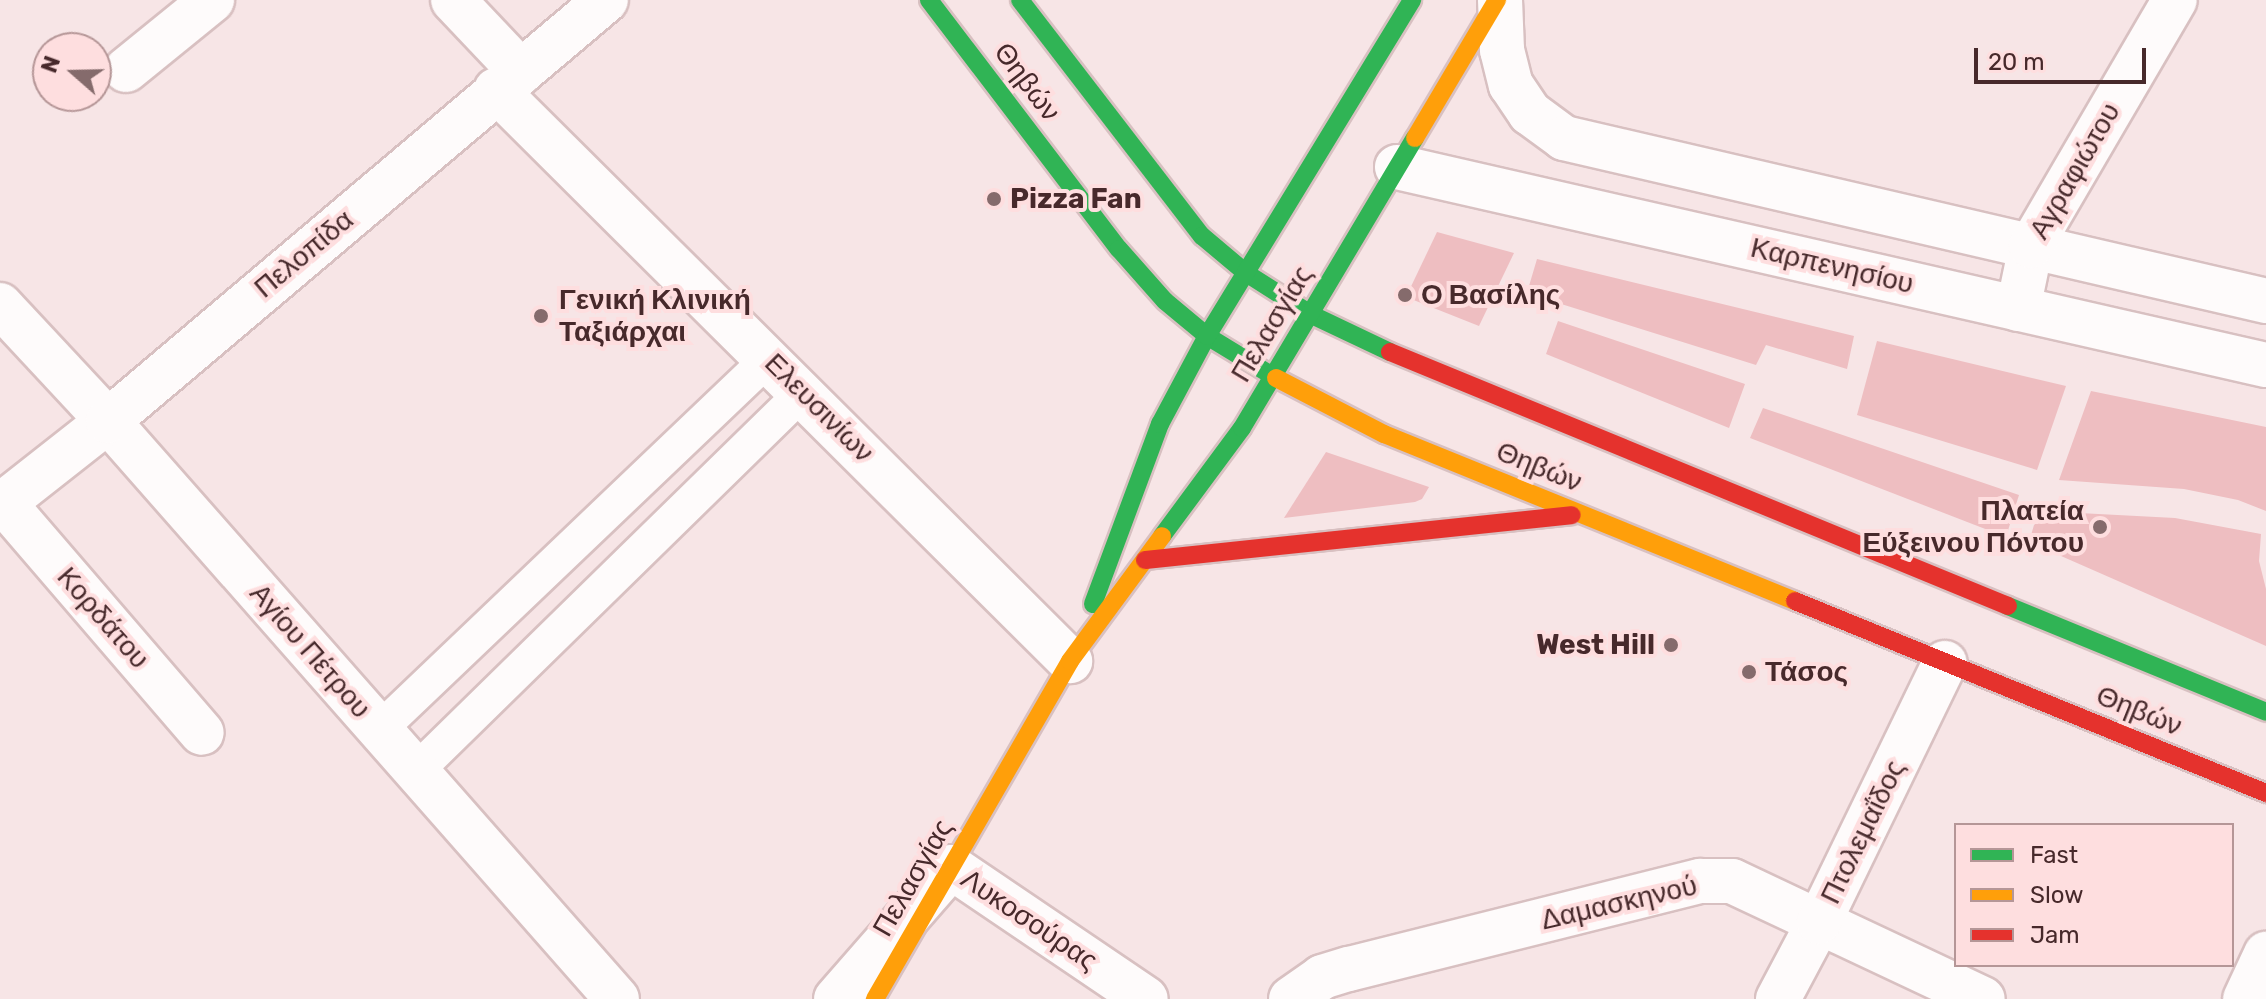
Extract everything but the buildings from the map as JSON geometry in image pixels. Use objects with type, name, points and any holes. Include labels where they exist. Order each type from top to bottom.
[{"type":"main road","name":"Θηβών","points":[[929,0],[1119,249],[1165,301],[1207,336],[1273,376],[1384,434],[2266,793]]},
{"type":"main road","name":"Θηβών","points":[[1020,0],[1202,236],[1246,273],[1312,315],[1416,364],[2266,712]]},
{"type":"main road","name":"Πελασγίας","points":[[1070,661],[1160,424],[1207,336],[1412,0]]},
{"type":"main road","name":"Πελασγίας","points":[[875,999],[1070,661],[1242,428],[1499,0]]},
{"type":"main road","points":[[1145,560],[1580,514]]},
{"type":"street","points":[[126,70],[212,0]]},
{"type":"street","name":"Ελευσινίων","points":[[453,0],[509,81],[769,358],[1070,661]]},
{"type":"street","name":"Πελοπίδα","points":[[2,505],[108,421],[606,0]]},
{"type":"street","points":[[1499,0],[1502,50],[1511,85],[1530,113],[1564,138],[2266,301]]},
{"type":"street","name":"Αγραφιώτου","points":[[2018,309],[2031,246],[2175,0]]},
{"type":"street","name":"Καρπενησίου","points":[[1397,167],[2266,365]]},
{"type":"street","name":"Αγίου Πέτρου","points":[[0,305],[108,421],[617,999]]},
{"type":"street","name":"Κορδάτου","points":[[2,505],[202,733]]},
{"type":"street","name":"Πτολεμαΐδος","points":[[1778,999],[1819,922],[1945,663]]},
{"type":"street","points":[[836,999],[951,867]]},
{"type":"street","name":"Λυκοσούρας","points":[[951,867],[1146,999]]},
{"type":"street","name":"Δαμασκηνού","points":[[1291,999],[1322,977],[1349,969],[1700,881],[1732,881],[1983,999]]},
{"type":"street","points":[[2245,999],[2266,954]]},
{"type":"lane","points":[[379,730],[769,358]]},
{"type":"lane","points":[[416,771],[803,392]]},
{"type":"shaded area","points":[[1437,232],[1514,253],[1479,326],[1406,297]]},
{"type":"shaded area","points":[[1537,259],[1854,336],[1847,369],[1766,345],[1756,365],[1558,303],[1559,294],[1529,286]]},
{"type":"shaded area","points":[[1558,321],[1745,384],[1729,428],[1546,354]]},
{"type":"shaded area","points":[[1877,341],[2066,386],[2037,470],[1857,415]]},
{"type":"shaded area","points":[[2091,391],[2266,427],[2266,511],[2238,500],[2184,489],[2059,480]]},
{"type":"shaded area","points":[[1763,408],[2019,495],[2006,537],[1750,438]]},
{"type":"shaded area","points":[[1326,452],[1429,487],[1422,499],[1415,502],[1284,518]]},
{"type":"shaded area","points":[[2060,512],[2175,518],[2261,534],[2259,561],[2266,589],[2266,646],[2029,542],[2034,525],[2047,514]]},
{"type":"traffic: fast","points":[[929,0],[1119,249],[1165,301],[1207,336],[1276,378]]},
{"type":"traffic: fast","points":[[1020,0],[1202,236],[1246,273],[1312,315],[1390,352]]},
{"type":"traffic: fast","points":[[1093,604],[1160,424],[1207,336],[1412,0]]},
{"type":"traffic: fast","points":[[1162,536],[1242,428],[1415,138]]},
{"type":"traffic: fast","points":[[2008,606],[2266,712]]},
{"type":"traffic: slow","points":[[1415,138],[1497,0]]},
{"type":"traffic: slow","points":[[1276,378],[1384,434],[1795,601]]},
{"type":"traffic: slow","points":[[875,999],[1070,661],[1162,536]]},
{"type":"traffic: jam","points":[[1390,352],[2008,606]]},
{"type":"traffic: jam","points":[[1145,560],[1572,515]]},
{"type":"traffic: jam","points":[[1795,601],[2266,793]]},
{"type":"place","name":"Pizza Fan","points":[[994,199]]},
{"type":"place","name":"Ο Βασίλης","points":[[1405,295]]},
{"type":"place","name":"Γενική Κλινική Ταξιάρχαι","points":[[541,316]]},
{"type":"place","name":"Πλατεία Εύξεινου Πόντου","points":[[2100,527]]},
{"type":"place","name":"West Hill","points":[[1671,645]]},
{"type":"place","name":"Τάσος","points":[[1749,672]]}]
